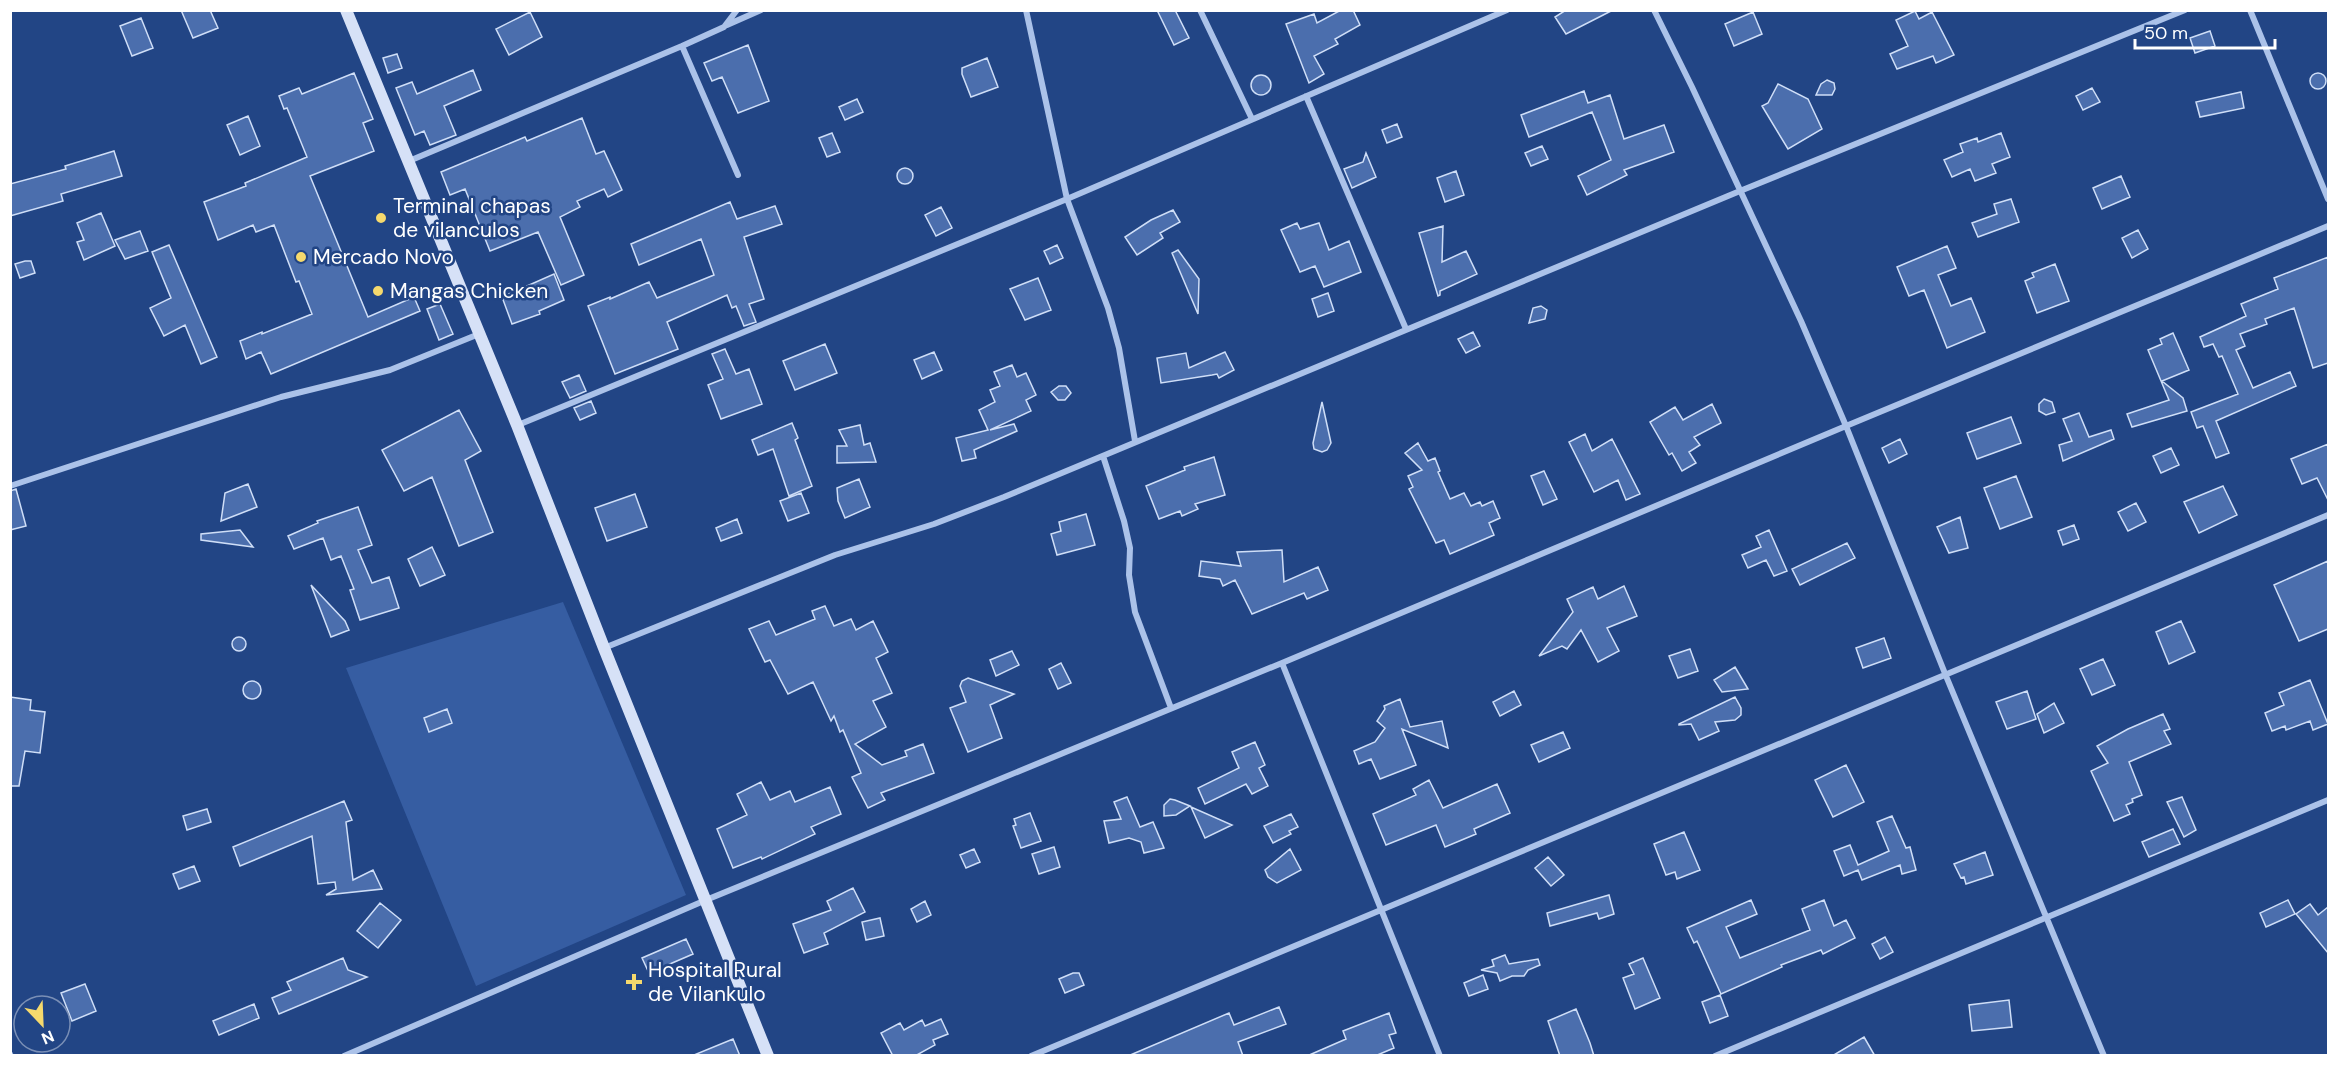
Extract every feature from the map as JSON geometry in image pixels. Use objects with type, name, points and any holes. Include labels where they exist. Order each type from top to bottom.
[{"type":"main road","points":[[346,10],[517,425],[768,1056]]},
{"type":"street","points":[[724,27],[737,10]]},
{"type":"street","points":[[410,161],[682,46],[761,10]]},
{"type":"street","points":[[1200,10],[1252,119]]},
{"type":"street","points":[[517,425],[1067,200],[1507,10]]},
{"type":"street","points":[[1654,10],[1801,321],[2104,1056]]},
{"type":"street","points":[[604,648],[835,555],[934,524],[1103,456],[1740,191],[2185,10]]},
{"type":"street","points":[[2250,10],[2328,199]]},
{"type":"street","points":[[1028,12],[1067,200],[1108,308],[1119,348],[1135,441]]},
{"type":"street","points":[[682,46],[738,175]]},
{"type":"street","points":[[1306,96],[1406,329]]},
{"type":"street","points":[[344,1056],[706,900],[1282,663],[2328,226]]},
{"type":"street","points":[[10,486],[281,397],[390,369],[480,334]]},
{"type":"street","points":[[1103,456],[1124,521],[1130,548],[1129,575],[1135,612],[1171,708]]},
{"type":"street","points":[[1031,1056],[2328,515]]},
{"type":"street","points":[[1282,663],[1440,1056]]},
{"type":"street","points":[[1715,1056],[2328,800]]},
{"type":"shaded area","points":[[563,602],[686,895],[476,986],[346,668]]},
{"type":"building","points":[[181,10],[210,10],[218,28],[193,38]]},
{"type":"building","points":[[1157,10],[1175,10],[1189,38],[1174,45]]},
{"type":"building","points":[[1341,10],[1353,10],[1360,25],[1335,39],[1338,44],[1314,56],[1324,74],[1309,83],[1286,24],[1314,14],[1317,23]]},
{"type":"building","points":[[1566,10],[1613,10],[1566,34],[1555,17]]},
{"type":"building","points":[[1915,11],[1919,19],[1932,12],[1954,55],[1936,63],[1933,56],[1897,69],[1890,54],[1908,46],[1896,20]]},
{"type":"building","points":[[530,12],[542,37],[509,55],[496,29]]},
{"type":"building","points":[[1753,12],[1762,34],[1734,46],[1725,24]]},
{"type":"building","points":[[141,18],[153,48],[132,56],[120,26]]},
{"type":"building","points":[[2210,31],[2215,46],[2195,53],[2190,38]]},
{"type":"building","points":[[748,45],[769,101],[738,113],[722,77],[712,81],[704,63]]},
{"type":"building","points":[[397,54],[402,68],[388,73],[383,58]]},
{"type":"building","points":[[987,58],[998,87],[971,97],[962,68]]},
{"type":"building","points":[[473,70],[481,90],[444,106],[456,135],[430,145],[424,131],[415,135],[396,88],[412,82],[417,94]]},
{"type":"building","points":[[354,73],[373,119],[363,123],[374,151],[310,176],[368,317],[414,297],[420,311],[271,374],[261,352],[246,359],[240,341],[312,314],[299,281],[296,282],[274,225],[256,232],[253,225],[218,240],[204,202],[246,186],[245,183],[307,157],[287,108],[284,109],[279,96],[299,88],[302,94]]},
{"type":"building","points":[[2315,73],[2321,73],[2326,81],[2324,87],[2315,89],[2310,84],[2310,78]]},
{"type":"building","points":[[1261,75],[1268,78],[1271,85],[1268,92],[1261,95],[1254,92],[1251,85],[1254,78]]},
{"type":"building","points":[[1827,80],[1834,83],[1835,89],[1832,95],[1816,95],[1821,84]]},
{"type":"building","points":[[1778,84],[1808,99],[1822,129],[1788,149],[1762,106],[1768,103]]},
{"type":"building","points":[[2092,88],[2100,102],[2083,110],[2076,96]]},
{"type":"building","points":[[1584,91],[1588,103],[1610,95],[1624,139],[1664,125],[1674,152],[1624,170],[1627,175],[1587,195],[1578,176],[1611,160],[1592,112],[1529,137],[1521,115]]},
{"type":"building","points":[[2241,92],[2244,108],[2200,117],[2196,102]]},
{"type":"building","points":[[857,99],[863,112],[845,120],[839,107]]},
{"type":"building","points":[[248,116],[260,146],[240,155],[227,125]]},
{"type":"building","points":[[582,118],[596,154],[604,151],[622,190],[608,197],[604,189],[577,201],[580,207],[560,217],[584,275],[561,285],[538,232],[490,251],[465,189],[450,195],[441,172],[525,137],[527,141]]},
{"type":"building","points":[[1397,124],[1402,137],[1387,143],[1382,130]]},
{"type":"building","points":[[832,133],[840,152],[827,157],[819,138]]},
{"type":"building","points":[[2001,133],[2010,157],[1992,164],[1996,173],[1975,181],[1970,169],[1952,177],[1944,160],[1963,152],[1960,144],[1977,138],[1978,142]]},
{"type":"building","points":[[1542,146],[1548,159],[1531,166],[1525,153]]},
{"type":"building","points":[[114,151],[122,176],[61,194],[63,201],[10,216],[10,184],[66,169],[65,166]]},
{"type":"building","points":[[1366,153],[1376,177],[1352,188],[1344,169],[1363,162]]},
{"type":"building","points":[[905,168],[913,176],[905,184],[897,176]]},
{"type":"building","points":[[1456,171],[1464,195],[1445,202],[1437,178]]},
{"type":"building","points":[[2121,176],[2130,197],[2102,209],[2093,188]]},
{"type":"building","points":[[2011,199],[2019,222],[1978,237],[1972,223],[1997,214],[1994,204]]},
{"type":"building","points":[[730,202],[737,219],[775,206],[782,224],[744,237],[764,299],[749,304],[756,322],[744,326],[736,306],[732,308],[727,295],[667,322],[678,349],[615,374],[588,306],[649,282],[657,298],[714,275],[701,239],[639,265],[631,244]]},
{"type":"building","points":[[941,207],[952,228],[936,236],[925,215]]},
{"type":"building","points":[[1173,210],[1180,222],[1160,233],[1163,238],[1137,255],[1125,237],[1151,220]]},
{"type":"building","points":[[101,213],[115,246],[84,260],[77,242],[84,240],[77,223]]},
{"type":"building","points":[[1297,223],[1300,229],[1319,223],[1329,250],[1349,241],[1361,272],[1324,287],[1315,266],[1300,272],[1281,230]]},
{"type":"building","points":[[1443,226],[1442,262],[1466,251],[1477,274],[1440,291],[1438,296],[1419,233]]},
{"type":"building","points":[[2138,230],[2148,249],[2132,258],[2122,238]]},
{"type":"building","points":[[140,231],[148,251],[125,259],[115,240]]},
{"type":"building","points":[[169,245],[217,357],[201,364],[185,325],[164,336],[150,308],[171,298],[152,252]]},
{"type":"building","points":[[1057,245],[1063,258],[1050,264],[1044,251]]},
{"type":"building","points":[[1947,246],[1956,268],[1938,275],[1951,306],[1971,298],[1985,332],[1947,348],[1924,290],[1909,296],[1897,267]]},
{"type":"building","points":[[1178,250],[1199,279],[1198,314],[1172,253]]},
{"type":"building","points":[[2328,257],[2328,363],[2313,368],[2294,308],[2265,319],[2267,324],[2240,334],[2245,346],[2236,350],[2253,388],[2290,372],[2296,386],[2216,421],[2229,453],[2216,458],[2203,426],[2197,428],[2191,412],[2238,394],[2222,356],[2219,357],[2213,344],[2204,347],[2200,337],[2246,316],[2241,304],[2278,289],[2274,278]]},
{"type":"building","points":[[31,261],[35,273],[20,278],[15,264]]},
{"type":"building","points":[[2055,264],[2069,301],[2037,313],[2025,281],[2034,277],[2032,273]]},
{"type":"building","points":[[554,274],[564,300],[539,311],[540,314],[512,324],[502,297]]},
{"type":"building","points":[[1038,278],[1051,310],[1025,320],[1010,289]]},
{"type":"building","points":[[1328,293],[1334,311],[1318,317],[1312,299]]},
{"type":"building","points":[[440,304],[453,334],[439,340],[427,309]]},
{"type":"building","points":[[1541,306],[1547,310],[1545,319],[1529,323],[1533,308]]},
{"type":"building","points":[[1473,332],[1480,346],[1466,353],[1458,339]]},
{"type":"building","points":[[2173,333],[2189,370],[2162,381],[2183,398],[2187,411],[2132,427],[2127,414],[2169,400],[2148,350],[2162,344],[2160,339]]},
{"type":"building","points":[[825,344],[837,373],[795,390],[783,361]]},
{"type":"building","points":[[725,349],[736,374],[749,369],[762,404],[721,419],[708,385],[723,379],[712,354]]},
{"type":"building","points":[[934,352],[942,370],[922,379],[914,360]]},
{"type":"building","points":[[1225,352],[1234,370],[1219,378],[1217,374],[1161,383],[1157,358],[1186,353],[1189,368]]},
{"type":"building","points":[[1012,365],[1017,377],[1026,373],[1036,395],[1026,400],[1031,411],[990,430],[1014,424],[1017,431],[974,450],[976,458],[962,461],[956,438],[988,430],[979,410],[995,402],[990,390],[1000,386],[994,372]]},
{"type":"building","points":[[579,375],[586,391],[570,398],[562,382]]},
{"type":"building","points":[[1059,386],[1066,386],[1071,393],[1065,400],[1058,400],[1051,392]]},
{"type":"building","points":[[2044,399],[2052,402],[2055,412],[2046,415],[2039,411],[2039,404]]},
{"type":"building","points":[[591,401],[596,413],[580,420],[574,408]]},
{"type":"building","points":[[1322,402],[1331,443],[1327,450],[1322,452],[1314,449],[1313,443]]},
{"type":"building","points":[[1712,404],[1721,423],[1694,437],[1700,445],[1689,452],[1696,463],[1682,471],[1672,453],[1669,455],[1650,422],[1675,407],[1683,420]]},
{"type":"building","points":[[459,410],[481,451],[465,460],[493,532],[459,546],[432,477],[404,491],[382,450]]},
{"type":"building","points":[[2079,413],[2089,437],[2111,430],[2114,439],[2063,461],[2059,445],[2072,441],[2063,419]]},
{"type":"building","points":[[2011,417],[2021,443],[1977,459],[1967,433]]},
{"type":"building","points":[[792,423],[798,438],[795,440],[812,486],[789,496],[773,449],[758,455],[752,440]]},
{"type":"building","points":[[860,425],[864,445],[870,443],[876,462],[837,463],[837,446],[847,446],[839,430]]},
{"type":"building","points":[[1585,434],[1592,451],[1612,439],[1640,494],[1626,500],[1618,480],[1594,492],[1569,442]]},
{"type":"building","points":[[1900,439],[1907,454],[1889,463],[1882,448]]},
{"type":"building","points":[[1418,443],[1428,461],[1435,458],[1440,471],[1438,472],[1450,499],[1464,493],[1471,506],[1480,502],[1482,506],[1493,501],[1500,518],[1489,523],[1494,535],[1450,554],[1444,540],[1436,543],[1409,489],[1413,487],[1408,476],[1422,470],[1405,453]]},
{"type":"building","points":[[2328,444],[2328,500],[2317,478],[2302,484],[2291,459]]},
{"type":"building","points":[[2171,448],[2179,465],[2161,473],[2153,456]]},
{"type":"building","points":[[1214,457],[1225,495],[1195,504],[1198,509],[1182,516],[1180,511],[1159,519],[1146,486],[1185,470],[1184,467]]},
{"type":"building","points":[[1544,471],[1557,499],[1543,505],[1531,476]]},
{"type":"building","points":[[2016,476],[2032,517],[2000,529],[1984,488]]},
{"type":"building","points":[[859,479],[870,507],[845,518],[838,501],[837,488]]},
{"type":"building","points":[[248,484],[257,507],[221,521],[225,493]]},
{"type":"building","points":[[2223,486],[2237,515],[2199,533],[2184,502]]},
{"type":"building","points":[[16,489],[26,526],[10,530],[10,491]]},
{"type":"building","points":[[801,493],[809,513],[788,521],[780,501]]},
{"type":"building","points":[[635,494],[647,527],[607,541],[595,508]]},
{"type":"building","points":[[2136,503],[2146,522],[2128,531],[2118,512]]},
{"type":"building","points":[[358,507],[372,545],[358,550],[372,583],[389,577],[399,608],[360,620],[350,590],[354,589],[341,556],[331,560],[323,538],[294,549],[288,536],[318,523],[317,521]]},
{"type":"building","points":[[1086,514],[1095,545],[1057,555],[1051,534],[1061,531],[1059,522]]},
{"type":"building","points":[[1960,517],[1968,548],[1949,553],[1937,527]]},
{"type":"building","points":[[737,519],[742,533],[721,541],[716,528]]},
{"type":"building","points":[[2074,525],[2079,539],[2063,545],[2058,531]]},
{"type":"building","points":[[240,530],[253,547],[201,540],[201,534]]},
{"type":"building","points":[[1769,530],[1787,571],[1774,576],[1766,560],[1748,568],[1742,555],[1761,547],[1756,536]]},
{"type":"building","points":[[1847,543],[1855,558],[1800,585],[1792,569]]},
{"type":"building","points":[[432,547],[445,575],[420,586],[408,559]]},
{"type":"building","points":[[1282,550],[1284,582],[1318,567],[1328,590],[1307,599],[1304,593],[1252,614],[1235,580],[1223,586],[1220,579],[1199,576],[1201,561],[1241,566],[1237,552]]},
{"type":"building","points":[[2328,561],[2328,629],[2299,641],[2274,585]]},
{"type":"building","points":[[311,585],[345,621],[349,630],[331,637]]},
{"type":"building","points":[[1624,586],[1637,616],[1607,628],[1619,651],[1598,662],[1581,630],[1567,649],[1562,646],[1539,656],[1573,612],[1567,599],[1593,587],[1598,599]]},
{"type":"building","points":[[825,606],[834,626],[851,619],[856,630],[873,621],[888,652],[876,658],[892,693],[873,701],[886,727],[855,744],[882,765],[907,756],[905,751],[923,744],[934,773],[881,793],[885,800],[868,808],[852,777],[861,773],[843,730],[840,732],[834,716],[831,721],[813,682],[788,694],[770,660],[765,662],[749,629],[769,621],[776,635],[815,619],[812,611]]},
{"type":"building","points":[[2181,621],[2195,652],[2169,664],[2156,632]]},
{"type":"building","points":[[236,637],[242,637],[246,644],[242,651],[236,651],[232,647],[232,641]]},
{"type":"building","points":[[1884,638],[1891,658],[1863,668],[1856,648]]},
{"type":"building","points":[[1690,649],[1698,671],[1678,678],[1669,656]]},
{"type":"building","points":[[1012,651],[1019,665],[996,676],[990,660]]},
{"type":"building","points":[[2103,659],[2115,685],[2092,695],[2080,669]]},
{"type":"building","points":[[1061,663],[1071,683],[1058,689],[1049,669]]},
{"type":"building","points":[[1735,667],[1748,689],[1722,692],[1714,680]]},
{"type":"building","points":[[968,678],[1014,694],[990,705],[1002,738],[968,752],[950,708],[966,702],[960,686],[962,681]]},
{"type":"building","points":[[2310,680],[2328,724],[2313,730],[2310,721],[2286,730],[2285,726],[2272,731],[2265,713],[2284,705],[2279,693]]},
{"type":"building","points":[[252,681],[258,684],[261,690],[258,696],[252,699],[246,696],[243,690],[246,684]]},
{"type":"building","points":[[1514,691],[1521,705],[1500,716],[1493,702]]},
{"type":"building","points":[[2027,691],[2036,719],[2007,729],[1996,702]]},
{"type":"building","points":[[10,697],[31,700],[30,710],[45,712],[40,753],[25,751],[19,786],[10,786]]},
{"type":"building","points":[[1735,697],[1741,708],[1741,715],[1735,720],[1715,722],[1719,731],[1699,740],[1691,724],[1679,725],[1679,724]]},
{"type":"building","points":[[1400,699],[1410,727],[1442,721],[1448,748],[1402,729],[1416,765],[1380,779],[1371,759],[1359,764],[1354,751],[1375,742],[1385,728],[1377,721],[1385,709],[1384,706]]},
{"type":"building","points":[[2054,703],[2064,723],[2044,733],[2037,714]]},
{"type":"building","points":[[447,709],[452,723],[429,732],[424,718]]},
{"type":"building","points":[[2163,714],[2170,729],[2164,731],[2171,744],[2129,762],[2142,795],[2132,799],[2133,802],[2126,805],[2130,814],[2114,821],[2091,771],[2108,763],[2097,746]]},
{"type":"building","points":[[1563,732],[1570,748],[1539,762],[1531,745]]},
{"type":"building","points":[[1255,742],[1265,765],[1259,768],[1268,786],[1252,794],[1246,784],[1205,804],[1198,788],[1239,768],[1232,752]]},
{"type":"building","points":[[1846,765],[1864,802],[1833,817],[1815,780]]},
{"type":"building","points":[[1429,780],[1443,808],[1497,784],[1510,813],[1474,829],[1476,834],[1445,847],[1436,825],[1386,845],[1373,814],[1416,795],[1413,789]]},
{"type":"building","points":[[761,782],[770,800],[790,791],[795,802],[830,787],[841,814],[811,827],[815,834],[762,859],[761,857],[733,868],[717,829],[747,815],[737,794]]},
{"type":"building","points":[[1127,797],[1140,827],[1153,822],[1164,848],[1144,853],[1141,842],[1129,838],[1109,843],[1104,821],[1121,819],[1114,802]]},
{"type":"building","points":[[2182,797],[2196,830],[2184,837],[2167,802]]},
{"type":"building","points":[[1170,799],[1190,806],[1176,815],[1164,816],[1164,805]]},
{"type":"building","points":[[344,801],[352,820],[346,822],[353,880],[373,870],[382,889],[326,895],[336,889],[335,882],[318,884],[312,836],[240,866],[233,847]]},
{"type":"building","points":[[1191,807],[1232,825],[1205,838]]},
{"type":"building","points":[[207,809],[211,822],[187,830],[183,816]]},
{"type":"building","points":[[1030,813],[1041,841],[1021,848],[1013,826],[1016,825],[1014,819]]},
{"type":"building","points":[[1291,814],[1298,827],[1289,831],[1291,834],[1273,843],[1264,826]]},
{"type":"building","points":[[1892,816],[1906,848],[1910,847],[1916,870],[1902,874],[1900,865],[1862,880],[1858,870],[1844,876],[1834,851],[1850,845],[1858,865],[1889,851],[1877,822]]},
{"type":"building","points":[[2173,829],[2180,844],[2149,857],[2142,842]]},
{"type":"building","points":[[1684,832],[1700,870],[1677,879],[1675,872],[1666,875],[1654,844]]},
{"type":"building","points":[[1054,847],[1060,867],[1039,874],[1032,854]]},
{"type":"building","points":[[974,849],[980,862],[966,868],[960,855]]},
{"type":"building","points":[[1290,849],[1301,870],[1277,883],[1268,877],[1265,870]]},
{"type":"building","points":[[1985,852],[1993,875],[1966,884],[1964,877],[1961,878],[1954,864]]},
{"type":"building","points":[[1548,857],[1564,875],[1551,886],[1535,868]]},
{"type":"building","points":[[194,866],[200,881],[179,889],[173,874]]},
{"type":"building","points":[[853,888],[865,912],[824,933],[828,944],[804,953],[793,924],[831,910],[827,901]]},
{"type":"building","points":[[1609,895],[1614,914],[1599,919],[1597,913],[1550,926],[1547,913]]},
{"type":"building","points":[[1751,900],[1757,914],[1726,927],[1740,958],[1810,930],[1802,909],[1824,900],[1834,926],[1846,920],[1855,938],[1823,954],[1821,950],[1781,965],[1782,967],[1721,994],[1697,941],[1694,943],[1687,928]]},
{"type":"building","points":[[2288,900],[2295,914],[2266,927],[2260,913]]},
{"type":"building","points":[[925,901],[931,915],[917,922],[911,909]]},
{"type":"building","points":[[380,903],[401,920],[378,948],[357,931]]},
{"type":"building","points":[[2310,904],[2318,915],[2328,907],[2328,953],[2296,914]]},
{"type":"building","points":[[880,918],[884,936],[866,940],[862,922]]},
{"type":"building","points":[[1885,937],[1893,952],[1880,959],[1872,944]]},
{"type":"building","points":[[686,939],[693,954],[649,973],[642,958]]},
{"type":"building","points":[[1505,955],[1509,964],[1538,959],[1540,965],[1528,970],[1524,976],[1512,976],[1500,981],[1497,973],[1481,970],[1494,966],[1492,960]]},
{"type":"building","points":[[343,958],[348,970],[367,977],[279,1014],[272,998],[291,990],[287,982]]},
{"type":"building","points":[[1643,958],[1660,998],[1635,1009],[1623,978],[1634,974],[1629,964]]},
{"type":"building","points":[[1079,973],[1084,985],[1065,993],[1059,979]]},
{"type":"building","points":[[1483,975],[1488,989],[1469,996],[1464,983]]},
{"type":"building","points":[[85,984],[96,1011],[72,1021],[72,994],[61,993]]},
{"type":"building","points":[[1720,995],[1728,1016],[1710,1023],[1702,1002]]},
{"type":"building","points":[[2009,1000],[2012,1027],[1972,1031],[1969,1005]]},
{"type":"building","points":[[254,1004],[259,1018],[219,1035],[213,1021]]},
{"type":"building","points":[[1279,1007],[1286,1024],[1238,1042],[1243,1056],[1128,1056],[1229,1013],[1234,1025]]},
{"type":"building","points":[[1576,1009],[1594,1056],[1560,1056],[1548,1021]]},
{"type":"building","points":[[1389,1013],[1396,1033],[1389,1035],[1394,1048],[1375,1056],[1307,1056],[1346,1039],[1343,1031]]},
{"type":"building","points":[[941,1019],[948,1034],[933,1040],[935,1045],[915,1056],[893,1056],[881,1033],[900,1023],[904,1030],[922,1020],[925,1026]]},
{"type":"building","points":[[1864,1037],[1875,1056],[1832,1056]]},
{"type":"building","points":[[733,1039],[740,1056],[694,1056],[694,1055]]},
{"type":"place","name":"Terminal chapas de vilanculos","points":[[381,218]]},
{"type":"place","name":"Mercado Novo","points":[[301,257]]},
{"type":"place","name":"Mangas Chicken","points":[[378,291]]},
{"type":"place","name":"Hospital Rural de Vilankulo","points":[[634,982]]}]
